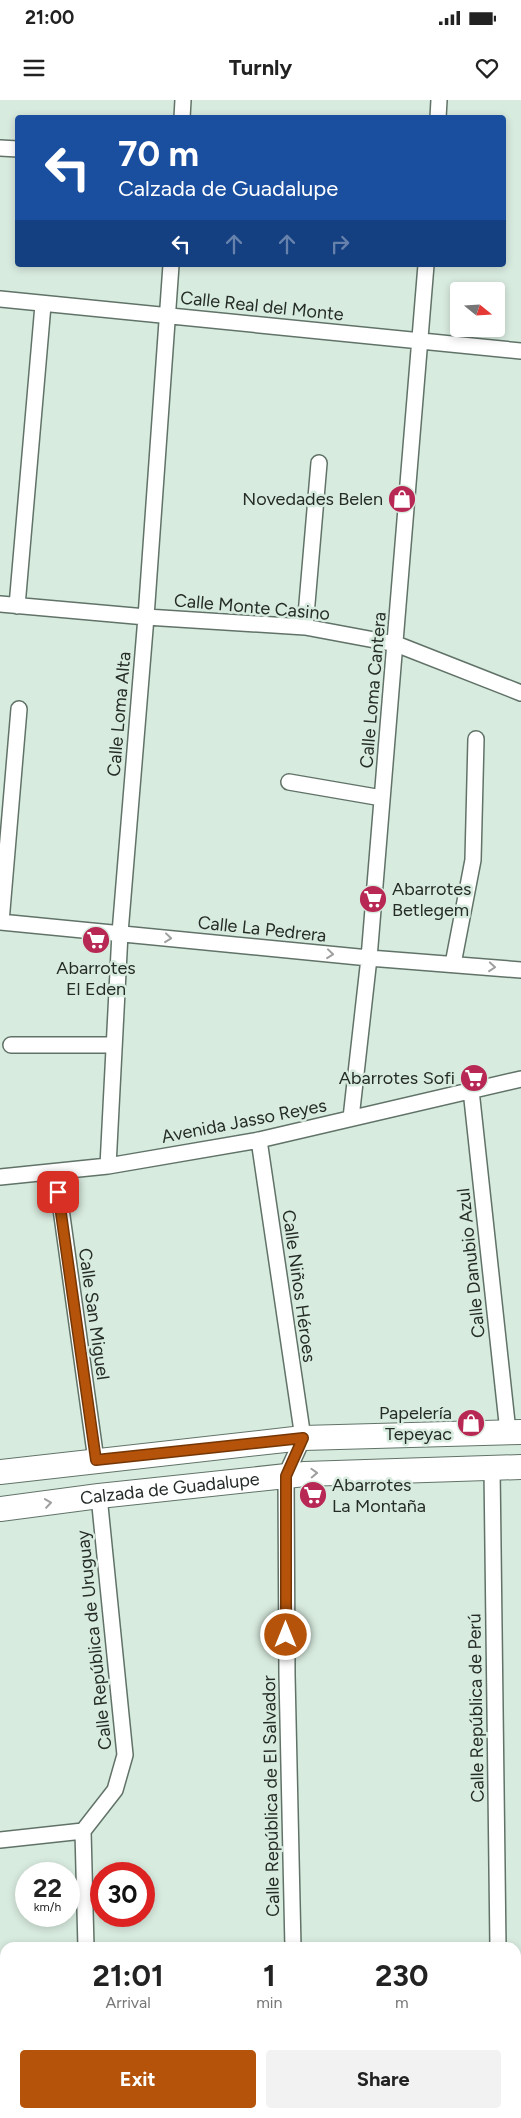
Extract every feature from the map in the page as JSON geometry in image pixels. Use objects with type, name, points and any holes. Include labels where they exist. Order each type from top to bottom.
[{"type":"main road","name":"Calzada de Guadalupe","points":[[0,1472],[303,1438],[515,1432]]},
{"type":"main road","name":"Calzada de Guadalupe","points":[[0,1509],[99,1496],[286,1476],[521,1467]]},
{"type":"street","points":[[182,115],[183,100]]},
{"type":"street","points":[[438,115],[439,100]]},
{"type":"street","points":[[0,148],[15,149]]},
{"type":"street","name":"Calle Loma Alta","points":[[108,1166],[120,933],[146,618],[171,267]]},
{"type":"street","name":"Calle Loma Cantera","points":[[351,1118],[369,958],[426,267]]},
{"type":"street","name":"Calle Real del Monte","points":[[0,299],[521,351]]},
{"type":"street","points":[[17,606],[43,304]]},
{"type":"street","points":[[305,627],[319,462]]},
{"type":"street","name":"Calle Monte Casino","points":[[0,604],[146,618],[305,627],[396,644],[521,693]]},
{"type":"street","points":[[0,922],[19,709]]},
{"type":"street","points":[[453,964],[473,860],[476,739]]},
{"type":"street","points":[[290,782],[382,798]]},
{"type":"street","name":"Calle La Pedrera","points":[[0,922],[369,958],[521,970]]},
{"type":"street","points":[[11,1045],[114,1045]]},
{"type":"street","name":"Avenida Jasso Reyes","points":[[0,1177],[56,1173],[108,1166],[259,1140],[521,1079]]},
{"type":"street","name":"Calle Danubio Azul","points":[[471,1090],[515,1432]]},
{"type":"street","name":"Calle Niños Héroes","points":[[259,1140],[303,1438]]},
{"type":"street","name":"Calle San Miguel","points":[[56,1173],[96,1460]]},
{"type":"street","name":"Calle República de El Salvador","points":[[292,1942],[287,1684],[286,1476],[303,1438]]},
{"type":"street","name":"Calle República de Perú","points":[[492,1468],[498,1942]]},
{"type":"street","name":"Calle República de Uruguay","points":[[83,1831],[115,1790],[125,1755],[99,1496]]},
{"type":"street","points":[[0,1840],[83,1831],[86,1942]]},
{"type":"place","name":"Novedades Belen","points":[[402,499]]},
{"type":"place","name":"Abarrotes Betlegem","points":[[373,899]]},
{"type":"place","name":"Abarrotes El Eden","points":[[96,940]]},
{"type":"place","name":"Abarrotes Sofi","points":[[474,1078]]},
{"type":"place","name":"Papelería Tepeyac","points":[[471,1423]]},
{"type":"place","name":"Abarrotes La Montaña","points":[[313,1495]]},
{"type":"route","points":[[58,1192],[96,1460],[303,1438],[286,1476],[286,1635]]}]
